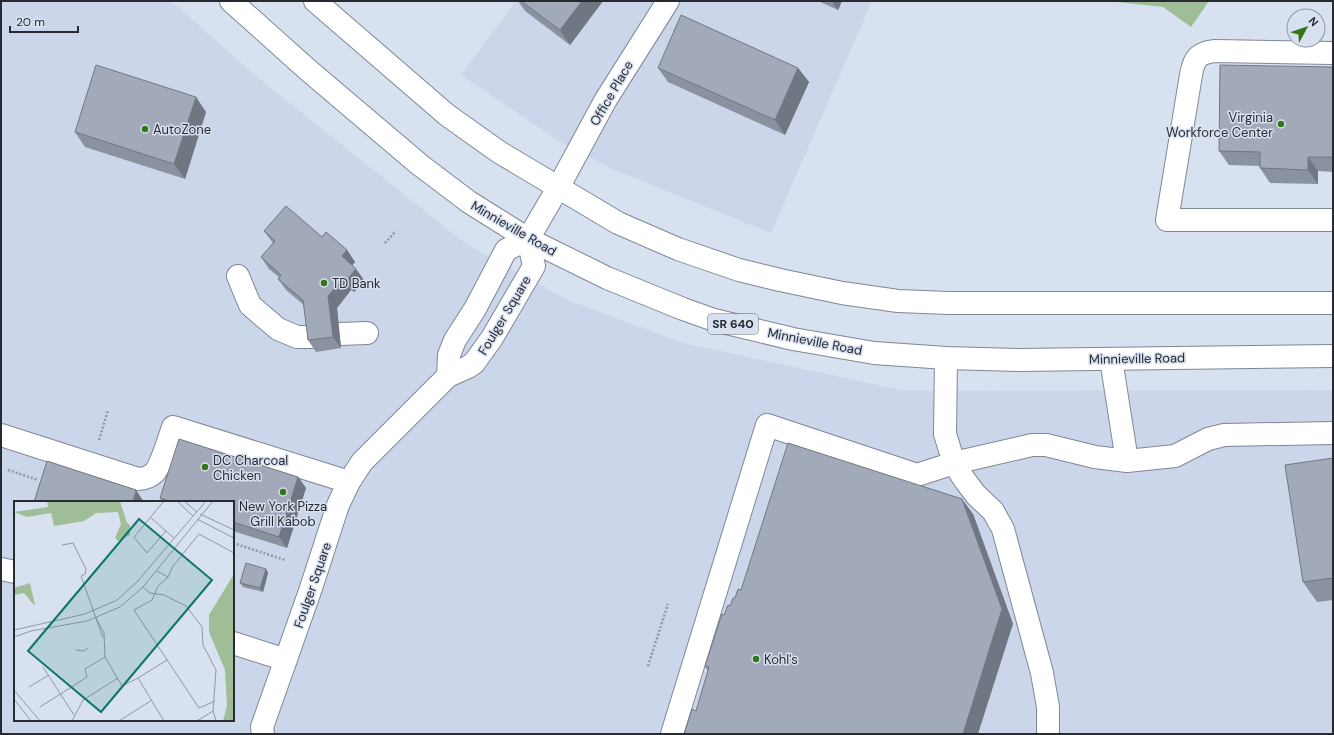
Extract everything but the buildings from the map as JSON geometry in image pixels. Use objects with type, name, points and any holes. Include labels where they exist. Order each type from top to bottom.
[{"type":"main road","name":"Minnieville Road","points":[[231,1],[308,70],[420,165],[469,202],[528,239],[607,278],[714,320],[794,339],[867,352],[946,358],[1019,360],[1333,356]]},
{"type":"main road","points":[[315,1],[447,115],[499,152],[618,223],[678,249],[739,270],[842,293],[898,301],[949,303],[1333,303]]},
{"type":"main road","name":"Office Place","points":[[558,188],[605,102],[668,1]]},
{"type":"main road","points":[[1333,53],[1215,52],[1202,54],[1198,57],[1193,64],[1167,220],[1333,220]]},
{"type":"main road","points":[[448,376],[449,355],[455,340],[475,309],[506,250],[528,239],[558,188]]},
{"type":"main road","name":"Foulger Square","points":[[263,734],[262,727],[310,591],[338,505],[349,482],[362,462],[448,376],[474,363],[492,338],[534,266],[528,239]]},
{"type":"main road","points":[[238,276],[250,305],[278,329],[296,337],[314,337]]},
{"type":"main road","points":[[340,334],[367,333]]},
{"type":"main road","points":[[946,358],[945,434],[954,463],[976,495],[994,512],[1003,529],[1042,673],[1048,707],[1048,734]]},
{"type":"main road","points":[[1111,359],[1127,460]]},
{"type":"main road","points":[[672,734],[767,426],[917,475],[954,463],[1032,445],[1057,447],[1095,457],[1127,460],[1174,456],[1208,439],[1224,434],[1333,433]]},
{"type":"main road","points":[[1,435],[138,479],[146,478],[154,473],[159,466],[173,427],[349,482]]},
{"type":"main road","points":[[1,569],[14,572]]},
{"type":"main road","points":[[234,643],[286,660]]},
{"type":"path","points":[[386,243],[396,232]]},
{"type":"path","points":[[99,440],[108,410]]},
{"type":"path","points":[[8,470],[38,480]]},
{"type":"path","points":[[234,543],[285,560]]},
{"type":"path","points":[[648,666],[668,604]]},
{"type":"shaded area","points":[[1,1],[171,1],[257,77],[466,244],[568,300],[683,343],[906,391],[1333,390],[1333,734],[1,734]]},
{"type":"shaded area","points":[[516,1],[872,1],[771,233],[610,168],[559,141],[461,75]]},
{"type":"green space","points":[[1115,1],[1209,1],[1191,27],[1163,7]]},
{"type":"place","name":"Virginia Workforce Center","points":[[1281,124]]},
{"type":"place","name":"AutoZone","points":[[145,129]]},
{"type":"place","name":"TD Bank","points":[[324,283]]},
{"type":"place","name":"DC Charcoal Chicken","points":[[205,467]]},
{"type":"place","name":"New York Pizza Grill Kabob","points":[[283,492]]},
{"type":"place","name":"Kohl's","points":[[756,659]]}]
